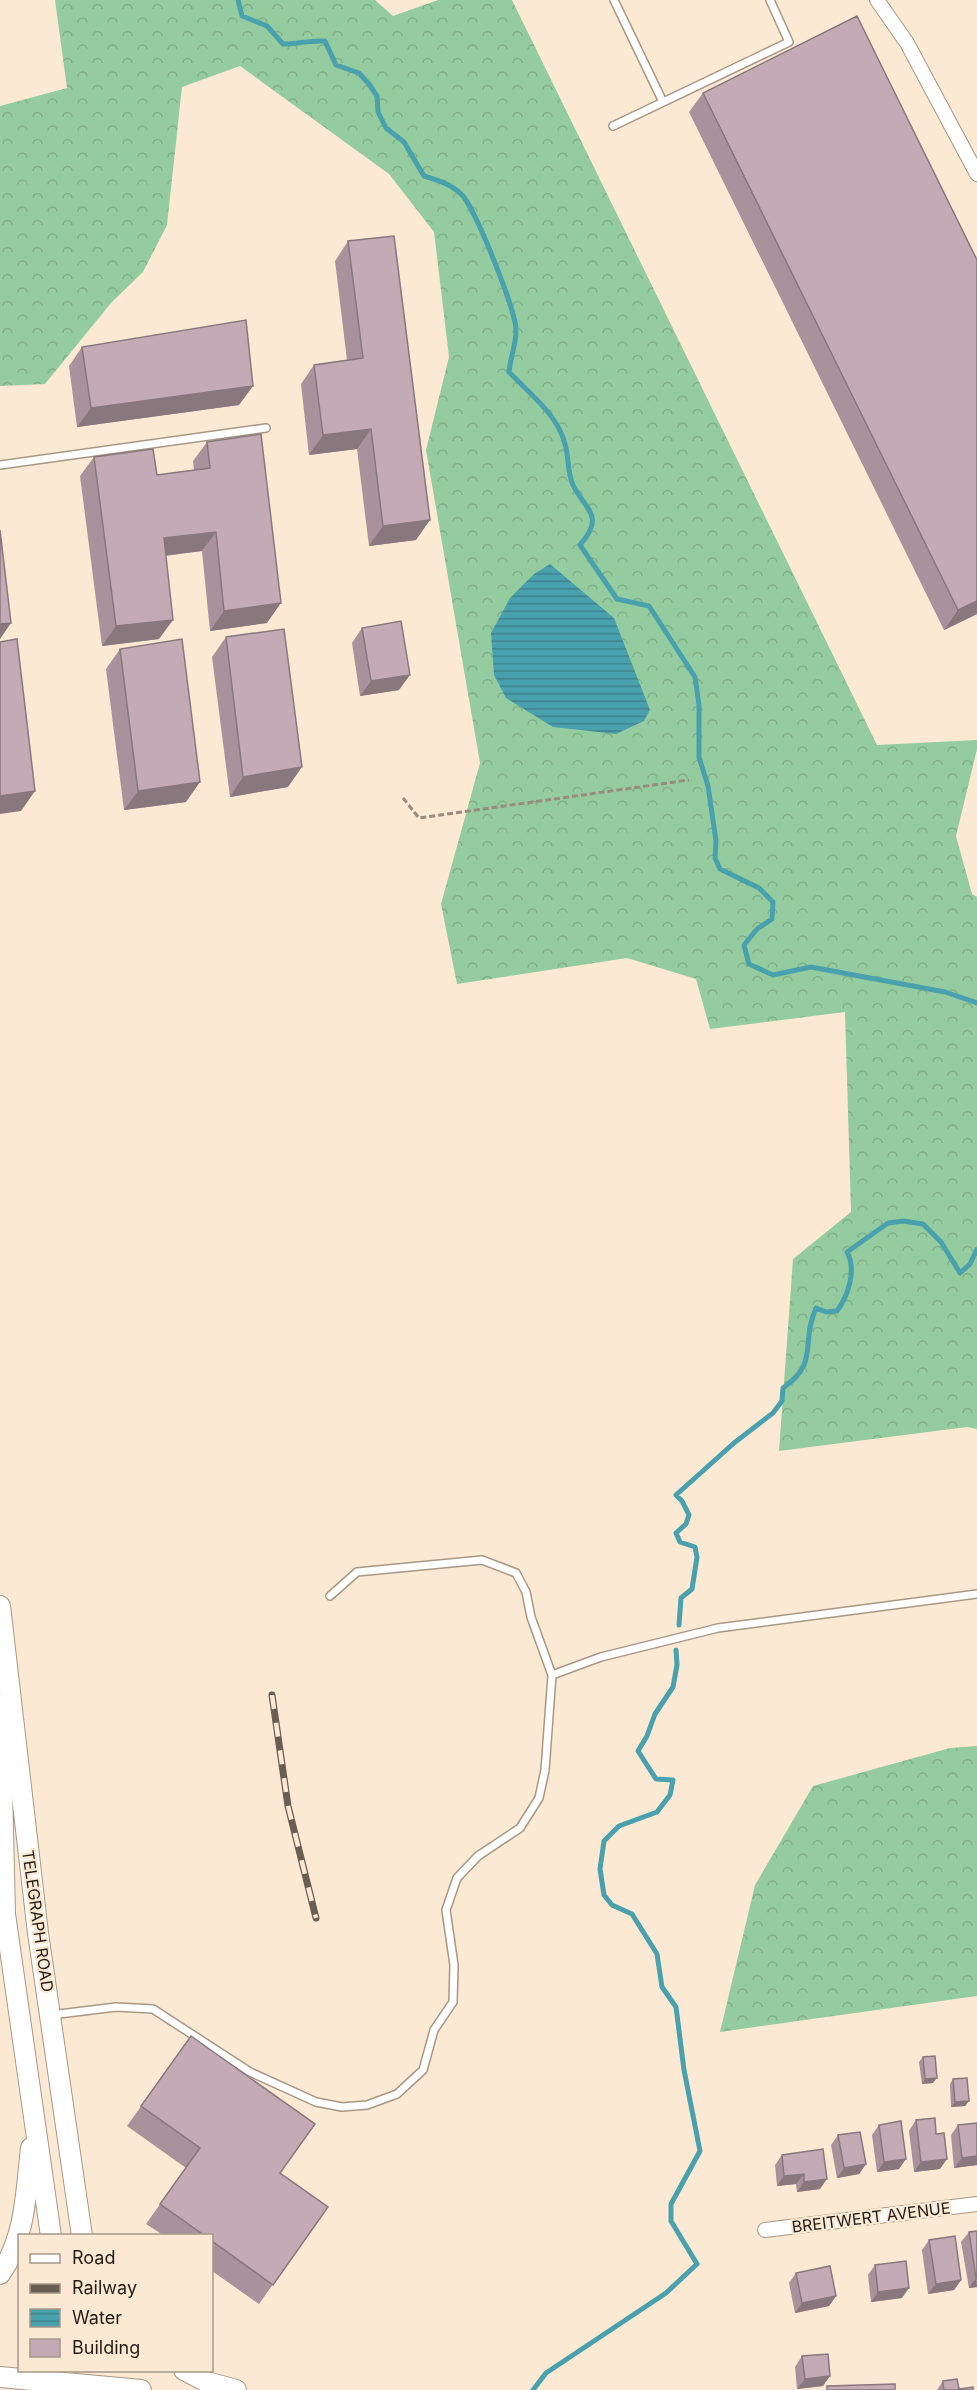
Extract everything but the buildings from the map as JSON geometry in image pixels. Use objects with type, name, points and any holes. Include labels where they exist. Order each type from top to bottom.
[{"type":"main road","name":"TELEGRAPH ROAD","points":[[0,1606],[36,1922],[82,2234]]},
{"type":"main road","name":"TELEGRAPH ROAD","points":[[0,1702],[5,1914],[51,2234]]},
{"type":"main road","points":[[0,2274],[8,2263],[23,2219],[35,2118]]},
{"type":"main road","points":[[75,2186],[93,2234]]},
{"type":"main road","points":[[188,2372],[207,2382],[236,2390]]},
{"type":"main road","points":[[0,2377],[104,2382],[141,2390]]},
{"type":"street","points":[[877,0],[907,44],[977,174]]},
{"type":"street","name":"BREITWERT AVENUE","points":[[765,2230],[977,2204]]},
{"type":"lane","points":[[614,0],[663,102]]},
{"type":"lane","points":[[614,126],[789,42],[770,0]]},
{"type":"lane","points":[[0,465],[266,428]]},
{"type":"lane","points":[[51,2014],[116,2007],[153,2009],[250,2072],[316,2102],[342,2107],[367,2105],[397,2094],[423,2070],[434,2030],[453,2002],[454,1965],[447,1910],[457,1878],[478,1856],[520,1828],[538,1798],[544,1770],[552,1675],[531,1617],[526,1592],[516,1574],[482,1560],[357,1572],[330,1596]]},
{"type":"lane","points":[[552,1675],[601,1658],[718,1628],[977,1594]]},
{"type":"path","points":[[403,798],[418,818],[689,780]]},
{"type":"green space","points":[[55,0],[375,0],[393,16],[438,0],[512,0],[877,745],[977,740],[977,749],[956,836],[972,894],[977,897],[977,1429],[967,1427],[779,1451],[793,1259],[851,1212],[845,1012],[710,1029],[696,979],[627,958],[457,984],[441,904],[480,763],[426,450],[449,357],[434,232],[389,174],[240,66],[182,87],[167,225],[143,272],[111,303],[45,384],[0,386],[0,106],[67,88]]},
{"type":"green space","points":[[977,1746],[977,1996],[720,2032],[755,1885],[813,1786],[950,1748]]},
{"type":"water","points":[[550,564],[614,618],[650,710],[644,721],[616,734],[553,727],[506,698],[494,675],[491,633],[510,598],[534,574]]},
{"type":"waterway","points":[[238,0],[242,16],[267,26],[283,44],[325,41],[336,65],[359,73],[369,84],[377,96],[378,112],[386,128],[404,142],[424,176],[453,188],[467,202],[484,237],[514,320],[516,336],[509,372],[542,405],[556,423],[565,444],[573,485],[591,513],[592,526],[580,545],[617,599],[649,606],[695,677],[699,705],[699,757],[708,786],[716,841],[715,858],[720,869],[759,888],[773,902],[772,919],[757,929],[744,945],[749,964],[773,975],[811,967],[945,992],[977,1003]]},
{"type":"waterway","points":[[679,1625],[681,1598],[692,1589],[697,1557],[695,1547],[680,1542],[676,1533],[686,1524],[689,1515],[676,1495],[734,1443],[773,1413],[782,1401],[783,1388],[802,1370],[816,1308],[826,1312],[837,1311],[845,1298],[851,1275],[847,1252],[888,1223],[903,1221],[923,1224],[941,1242],[960,1273],[970,1264],[977,1249]]},
{"type":"waterway","points":[[533,2390],[546,2373],[666,2293],[697,2264],[671,2221],[671,2204],[700,2151],[684,2070],[676,2007],[662,1987],[657,1954],[632,1914],[612,1905],[604,1895],[600,1869],[604,1841],[619,1826],[657,1812],[670,1795],[673,1780],[656,1779],[638,1751],[647,1736],[655,1714],[673,1687],[677,1665],[676,1650]]},
{"type":"railway","points":[[272,1695],[288,1806],[316,1918]]}]
